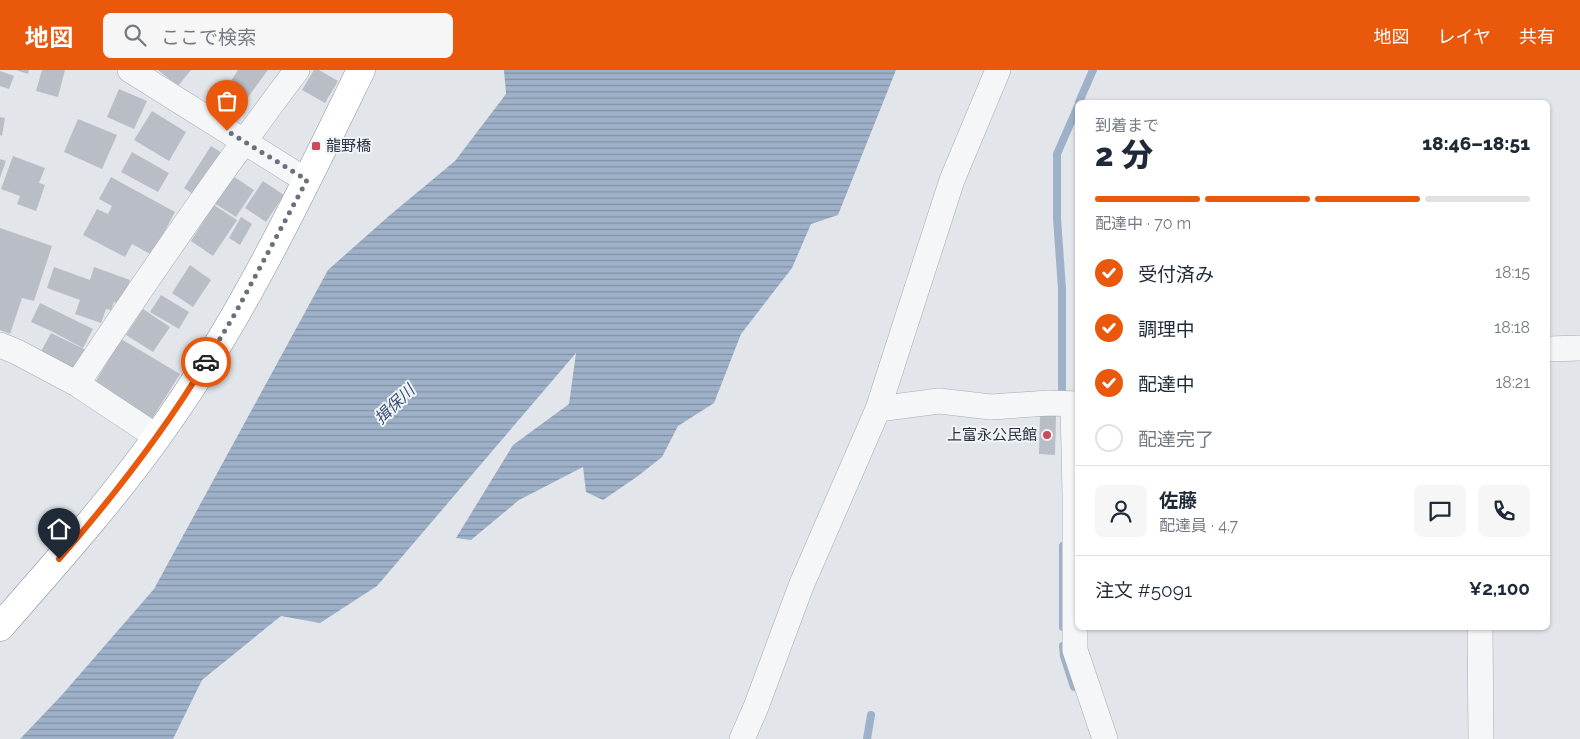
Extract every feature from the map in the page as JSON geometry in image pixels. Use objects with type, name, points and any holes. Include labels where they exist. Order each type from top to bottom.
[{"type":"highway","points":[[0,627],[106,504],[157,437],[193,383],[236,312],[307,180],[361,70]]},
{"type":"street","points":[[130,70],[307,180]]},
{"type":"street","points":[[77,384],[243,141],[297,70]]},
{"type":"street","points":[[742,739],[756,707],[801,586],[878,409],[952,180],[998,70]]},
{"type":"street","points":[[0,345],[18,352],[77,384],[157,437]]},
{"type":"street","points":[[1550,349],[1580,348]]},
{"type":"street","points":[[878,409],[939,401],[991,407],[1067,404],[1075,495],[1075,650],[1105,739]]},
{"type":"street","points":[[1480,630],[1482,739]]},
{"type":"water","name":"揖保川","points":[[504,70],[896,70],[838,215],[811,224],[792,268],[741,334],[714,403],[678,426],[662,457],[638,476],[603,500],[586,492],[583,467],[519,500],[471,540],[456,538],[513,445],[569,404],[576,353],[377,586],[320,623],[281,616],[202,680],[173,739],[20,739],[61,696],[154,589],[328,270],[455,161],[506,94]]},
{"type":"building","points":[[16,70],[29,70],[28,74]]},
{"type":"building","points":[[42,70],[65,70],[58,97],[36,91]]},
{"type":"building","points":[[158,70],[191,70],[178,86]]},
{"type":"building","points":[[238,70],[268,70],[246,100],[227,87]]},
{"type":"building","points":[[314,70],[319,70],[338,81],[325,103],[302,90]]},
{"type":"building","points":[[0,71],[14,76],[9,89],[0,86]]},
{"type":"building","points":[[119,89],[147,101],[134,129],[107,117]]},
{"type":"building","points":[[152,111],[186,132],[169,161],[134,140]]},
{"type":"building","points":[[0,117],[5,118],[2,136],[0,135]]},
{"type":"building","points":[[78,119],[117,135],[102,169],[64,152]]},
{"type":"building","points":[[211,146],[227,156],[199,198],[184,188]]},
{"type":"building","points":[[132,152],[169,173],[158,192],[121,172]]},
{"type":"building","points":[[13,156],[45,168],[39,183],[45,185],[36,211],[17,204],[20,196],[1,189]]},
{"type":"building","points":[[0,159],[6,161],[0,178]]},
{"type":"building","points":[[233,176],[254,190],[236,217],[214,203]]},
{"type":"building","points":[[111,177],[175,212],[152,255],[132,244],[125,257],[83,235],[97,209],[108,214],[112,206],[99,199]]},
{"type":"building","points":[[263,181],[284,195],[266,222],[245,208]]},
{"type":"building","points":[[214,205],[237,220],[213,256],[191,241]]},
{"type":"building","points":[[241,217],[252,224],[240,245],[229,238]]},
{"type":"building","points":[[0,228],[52,246],[34,301],[22,298],[10,334],[0,330]]},
{"type":"building","points":[[190,265],[211,280],[193,307],[172,293]]},
{"type":"building","points":[[54,267],[90,280],[94,267],[130,280],[121,305],[114,302],[111,310],[106,309],[101,323],[75,314],[80,300],[47,288]]},
{"type":"building","points":[[161,295],[189,312],[179,329],[150,312]]},
{"type":"building","points":[[40,303],[93,329],[83,348],[31,322]]},
{"type":"building","points":[[143,309],[170,327],[153,352],[126,335]]},
{"type":"building","points":[[51,333],[86,350],[73,374],[38,357]]},
{"type":"building","points":[[121,339],[180,374],[148,425],[90,391]]},
{"type":"building","points":[[1040,415],[1056,416],[1055,455],[1039,454]]},
{"type":"waterway","points":[[1080,100],[1093,70]]},
{"type":"waterway","points":[[1062,399],[1062,289],[1057,218],[1057,154],[1075,113]]},
{"type":"waterway","points":[[1063,546],[1063,627]]},
{"type":"waterway","points":[[1063,646],[1064,656],[1074,687]]},
{"type":"waterway","points":[[867,739],[871,715]]},
{"type":"way so far","points":[[206,362],[236,312],[307,180],[227,131]]},
{"type":"place","name":"龍野橋","points":[[316,146]]},
{"type":"place","name":"上富永公民館","points":[[1047,435]]},
{"type":"route","points":[[59,559],[106,504],[157,437],[206,362]]}]
